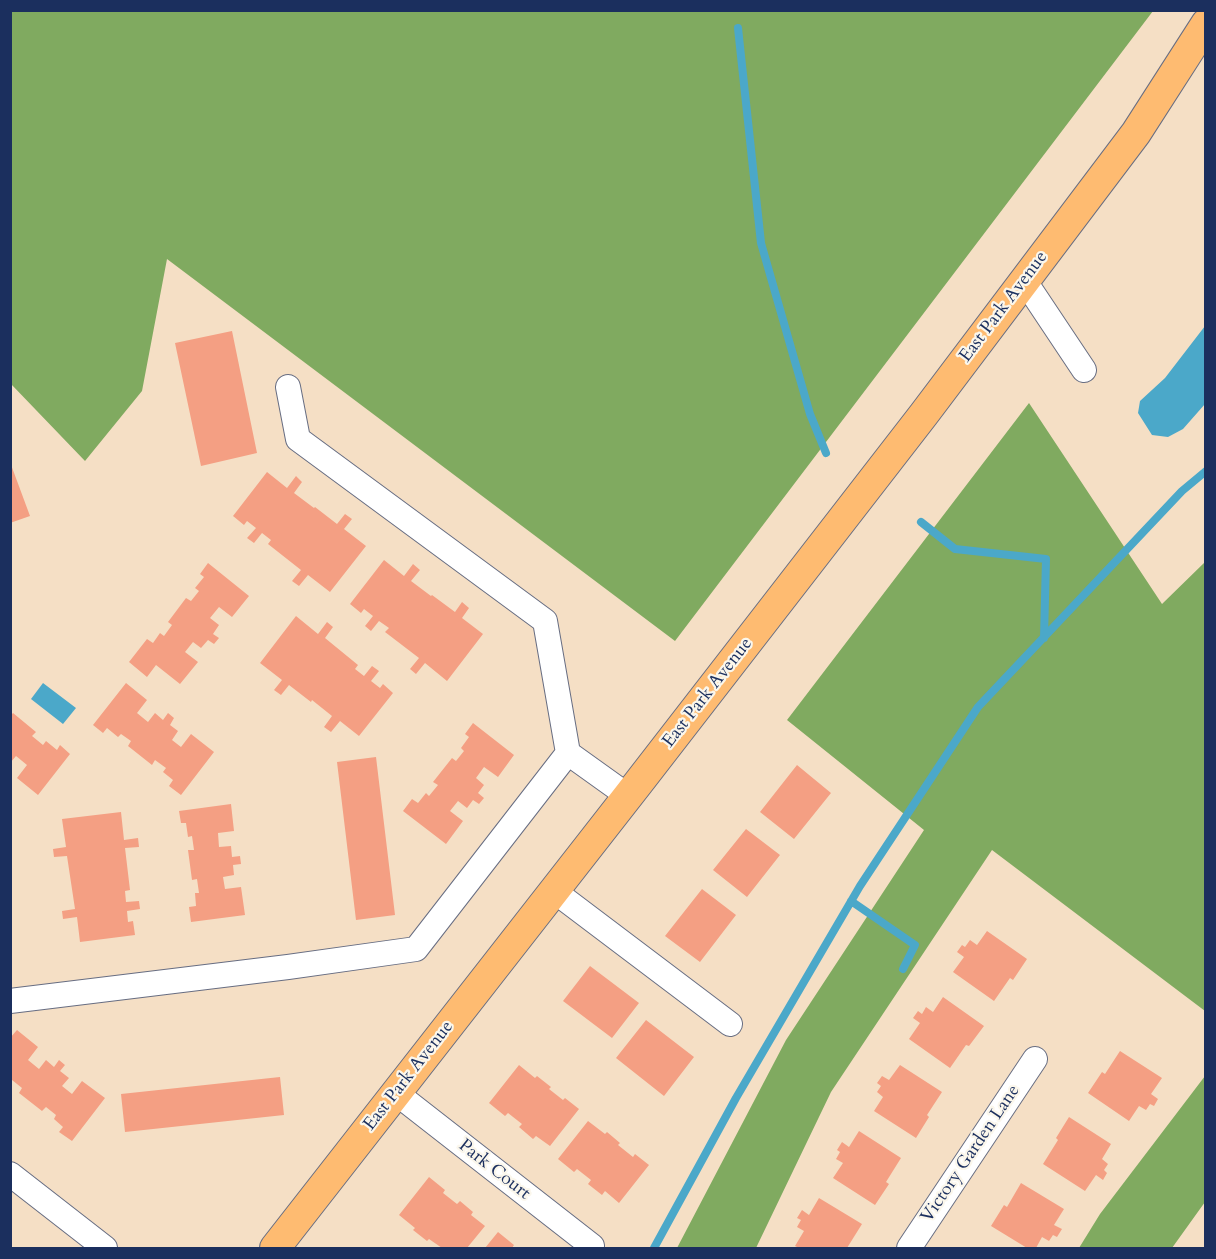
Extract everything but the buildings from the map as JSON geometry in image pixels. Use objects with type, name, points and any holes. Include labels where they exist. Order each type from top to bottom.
[{"type":"main road","name":"East Park Avenue","points":[[275,1248],[924,414],[1136,132],[1206,24]]},
{"type":"main road","name":"East Park Avenue","points":[[1136,132],[1206,54]]},
{"type":"street","points":[[1024,280],[1084,370]]},
{"type":"street","points":[[288,387],[298,439],[545,621],[568,753],[628,796]]},
{"type":"street","points":[[10,1002],[416,949],[568,753]]},
{"type":"street","points":[[554,891],[730,1024]]},
{"type":"street","name":"Victory Garden Lane","points":[[909,1248],[1035,1059]]},
{"type":"street","name":"Park Court","points":[[396,1093],[592,1246]]},
{"type":"street","points":[[10,1174],[105,1248]]},
{"type":"green space","points":[[11,10],[1153,11],[675,641],[167,259],[142,391],[85,461],[11,384]]},
{"type":"green space","points":[[1029,403],[1162,604],[1205,562],[1205,1011],[992,850],[831,1092],[756,1248],[677,1248],[786,1040],[924,830],[787,720]]},
{"type":"green space","points":[[1205,1076],[1205,1202],[1172,1248],[1079,1248],[1100,1214]]},
{"type":"water","points":[[1205,326],[1205,404],[1183,429],[1168,437],[1152,435],[1138,413],[1140,401],[1165,378]]},
{"type":"water","points":[[43,683],[76,708],[63,724],[31,699]]},
{"type":"waterway","points":[[738,28],[761,243],[810,414],[826,453]]},
{"type":"waterway","points":[[654,1248],[736,1098],[860,886],[978,707],[1182,491],[1206,471]]},
{"type":"waterway","points":[[921,522],[955,549],[1046,559],[1044,638]]},
{"type":"waterway","points":[[851,901],[915,945],[903,969]]}]
